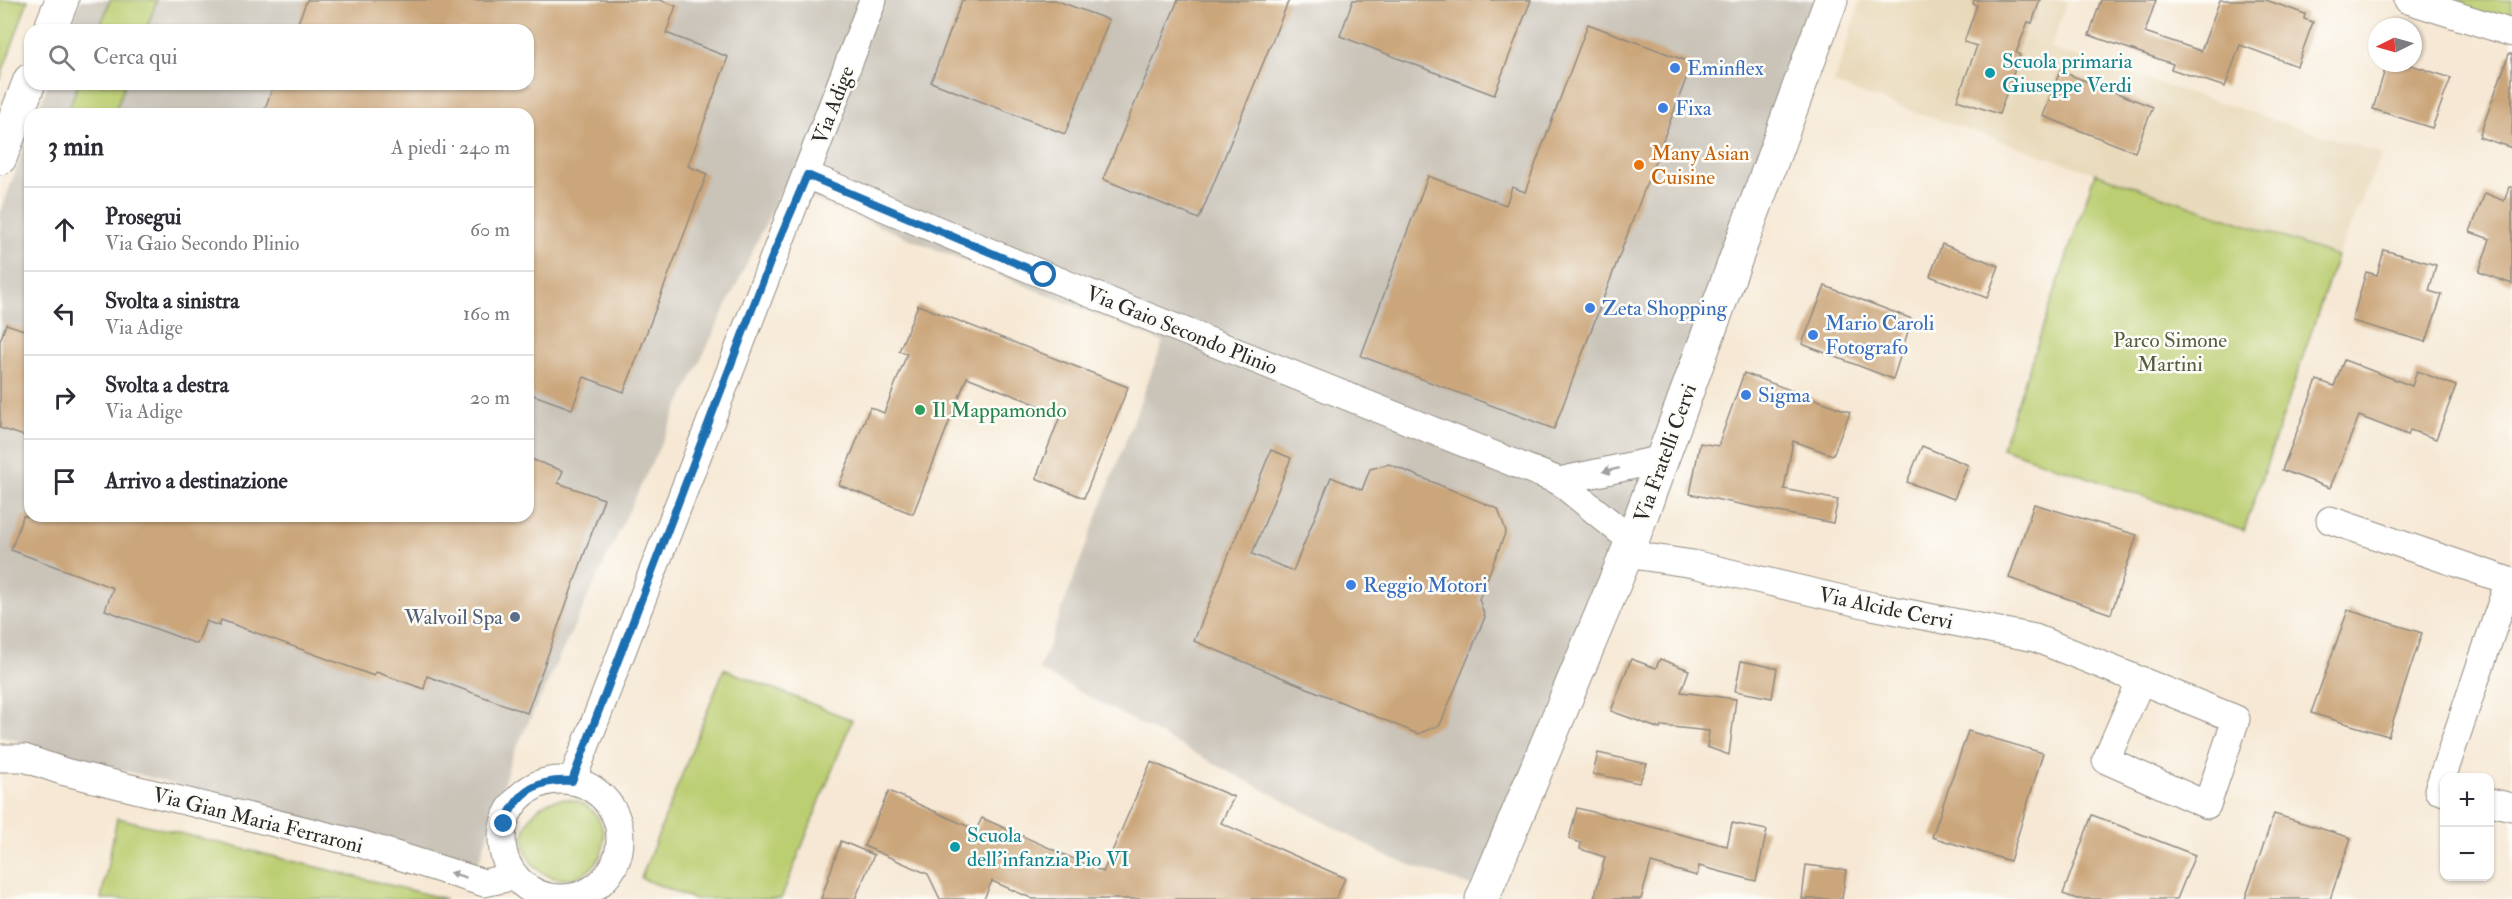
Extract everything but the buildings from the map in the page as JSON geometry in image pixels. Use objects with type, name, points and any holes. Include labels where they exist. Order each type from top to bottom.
[{"type":"main road","points":[[52,24],[62,0]]},
{"type":"main road","name":"Via Fratelli Cervi","points":[[1482,899],[1599,625],[1629,548],[1831,0]]},
{"type":"main road","points":[[0,158],[26,90]]},
{"type":"street","name":"Via Adige","points":[[572,781],[772,257],[807,175],[873,0]]},
{"type":"street","points":[[2408,0],[2512,33]]},
{"type":"street","name":"Via Gaio Secondo Plinio","points":[[807,175],[1044,275],[1559,481],[1629,548]]},
{"type":"street","points":[[1559,481],[1662,459]]},
{"type":"street","points":[[2330,520],[2509,581],[2444,773]]},
{"type":"street","name":"Via Alcide Cervi","points":[[1629,548],[1872,606],[2035,638],[2141,680],[2236,719],[2207,805],[2106,760],[2141,680]]},
{"type":"street","name":"Via Gian Maria Ferraroni","points":[[0,758],[24,758],[65,772],[361,844],[484,883],[515,876]]},
{"type":"street","points":[[554,780],[572,781],[588,787],[602,797],[615,819],[619,845],[615,862],[606,877],[577,897],[543,896],[528,888],[515,876],[505,860],[502,842],[504,824],[510,808],[521,795],[536,785],[554,780]]},
{"type":"street","points":[[2494,803],[2512,807]]},
{"type":"shaded area","points":[[81,0],[1832,0],[1485,891],[1391,858],[1039,670],[1163,342],[783,187],[511,759],[477,868],[0,736],[0,214],[24,147],[24,522],[534,522],[534,108],[38,108],[46,90],[534,90],[534,24],[71,24]]},
{"type":"shaded area","points":[[1860,0],[2067,0],[2051,49],[2382,154],[2337,256],[1834,84]]},
{"type":"green space","points":[[0,0],[28,0],[0,79]]},
{"type":"green space","points":[[110,0],[157,0],[148,24],[101,24]]},
{"type":"green space","points":[[2408,0],[2512,0],[2512,33]]},
{"type":"green space","points":[[76,90],[123,90],[116,108],[69,108]]},
{"type":"green space","name":"Parco Simone Martini","points":[[2095,173],[2337,256],[2244,531],[2002,448]]},
{"type":"green space","points":[[724,669],[852,720],[781,899],[693,899],[641,878]]},
{"type":"green space","points":[[564,799],[579,802],[592,811],[601,824],[604,839],[601,854],[592,867],[579,876],[564,879],[549,876],[536,867],[527,854],[524,839],[527,824],[536,811],[549,802]]},
{"type":"green space","points":[[118,818],[446,899],[101,899]]},
{"type":"place","name":"Eminflex","points":[[1675,68]]},
{"type":"place","name":"Scuola primaria Giuseppe Verdi","points":[[1990,73]]},
{"type":"place","name":"Fixa","points":[[1663,108]]},
{"type":"place","name":"Many Asian Cuisine","points":[[1639,165]]},
{"type":"place","name":"Zeta Shopping","points":[[1590,308]]},
{"type":"place","name":"Mario Caroli Fotografo","points":[[1813,335]]},
{"type":"place","name":"Sigma","points":[[1746,395]]},
{"type":"place","name":"Il Mappamondo","points":[[920,410]]},
{"type":"place","name":"Reggio Motori","points":[[1351,585]]},
{"type":"place","name":"Walvoil Spa","points":[[515,617]]},
{"type":"place","name":"Scuola dell'infanzia Pio VI","points":[[955,847]]},
{"type":"route","points":[[504,824],[510,808],[521,795],[536,785],[554,780],[572,781],[772,257],[807,175],[1044,275]]}]
